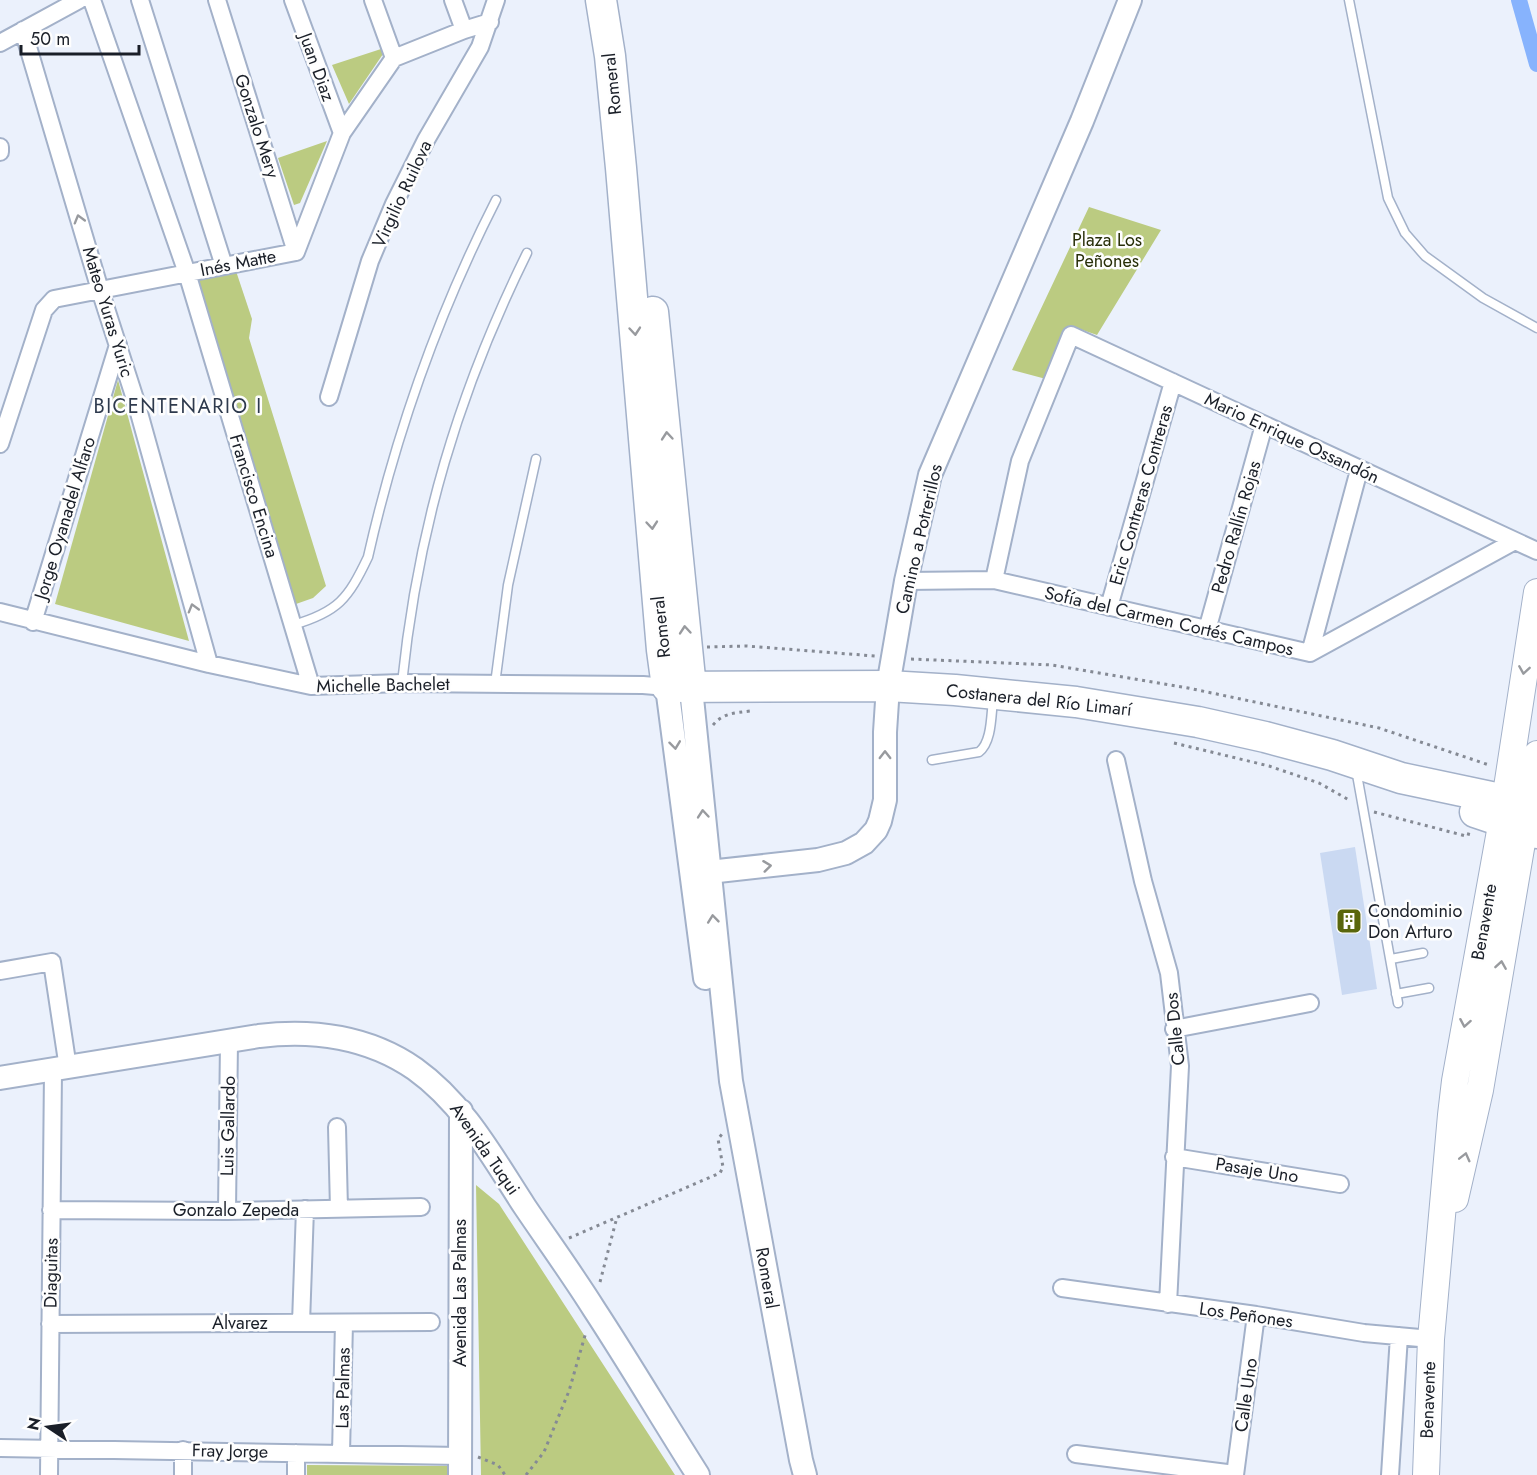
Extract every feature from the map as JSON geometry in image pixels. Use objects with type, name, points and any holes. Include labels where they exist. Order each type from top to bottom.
[{"type":"highway","name":"Romeral","points":[[601,0],[610,56],[621,168],[662,650],[679,688]]},
{"type":"highway","name":"Romeral","points":[[621,168],[643,252],[651,296],[662,389],[687,648],[679,688]]},
{"type":"highway","name":"Costanera del Río Limarí","points":[[679,688],[891,672],[993,693],[1076,702],[1198,722],[1298,746],[1401,778],[1520,810]]},
{"type":"highway","name":"Costanera del Río Limarí","points":[[1401,778],[1445,800],[1474,811],[1520,810]]},
{"type":"main road","name":"Benavente","points":[[1426,1475],[1431,1339],[1439,1254],[1475,1116],[1520,810],[1537,592]]},
{"type":"main road","name":"Benavente","points":[[1520,810],[1537,754]]},
{"type":"street","points":[[0,43],[79,0]]},
{"type":"street","name":"Francisco Encina","points":[[92,0],[187,273],[311,686]]},
{"type":"street","points":[[140,0],[224,266]]},
{"type":"street","name":"Gonzalo Mery","points":[[217,0],[296,252]]},
{"type":"street","name":"Juan Diaz","points":[[293,0],[342,133]]},
{"type":"street","points":[[373,0],[394,58],[490,22]]},
{"type":"street","points":[[453,0],[464,30]]},
{"type":"street","name":"Virgilio Ruilova","points":[[329,397],[370,261],[394,204],[426,140],[480,47],[496,0]]},
{"type":"street","name":"Camino a Potrerillos","points":[[709,872],[818,860],[855,848],[871,836],[880,821],[885,800],[885,732],[891,672],[906,581],[930,475],[1082,121],[1130,0]]},
{"type":"street","name":"Mateo Yuras Yuric","points":[[23,30],[118,345],[209,664]]},
{"type":"street","name":"Inés Matte","points":[[0,444],[44,310],[54,299],[296,252],[342,133],[394,58]]},
{"type":"street","points":[[0,147],[0,152]]},
{"type":"street","name":"Mario Enrique Ossandón","points":[[994,580],[1020,461],[1071,334],[1513,542],[1537,551]]},
{"type":"street","name":"Jorge Oyanadel Alfaro","points":[[33,622],[118,345]]},
{"type":"street","name":"Eric Contreras Contreras","points":[[1109,607],[1173,382]]},
{"type":"street","name":"Pedro Rallín Rojas","points":[[1207,630],[1264,425]]},
{"type":"street","points":[[1310,653],[1359,470]]},
{"type":"street","name":"Sofía del Carmen Cortés Campos","points":[[906,581],[994,580],[1310,653],[1513,542]]},
{"type":"street","name":"Michelle Bachelet","points":[[0,612],[209,664],[311,686],[402,683],[643,685],[679,688]]},
{"type":"street","name":"Romeral","points":[[679,688],[709,872],[731,1081],[801,1460],[806,1475]]},
{"type":"street","name":"Romeral","points":[[679,688],[708,998],[731,1081]]},
{"type":"street","name":"Calle Dos","points":[[1116,760],[1143,881],[1169,973],[1180,1066],[1168,1304]]},
{"type":"street","name":"Diaguitas","points":[[0,971],[52,962],[60,1069],[51,1210],[49,1475]]},
{"type":"street","points":[[1174,1029],[1310,1003]]},
{"type":"street","name":"Avenida Tuqui","points":[[0,1078],[229,1041],[294,1033],[354,1041],[384,1052],[413,1068],[446,1095],[461,1111],[594,1307],[698,1475]]},
{"type":"street","name":"Luis Gallardo","points":[[226,1211],[229,1041]]},
{"type":"street","name":"Avenida Las Palmas","points":[[460,1465],[461,1111]]},
{"type":"street","points":[[337,1127],[339,1209]]},
{"type":"street","name":"Pasaje Uno","points":[[1174,1157],[1340,1184]]},
{"type":"street","name":"Gonzalo Zepeda","points":[[51,1210],[226,1211],[421,1207]]},
{"type":"street","points":[[301,1323],[305,1209]]},
{"type":"street","name":"Los Peñones","points":[[1062,1288],[1364,1333],[1431,1339]]},
{"type":"street","name":"Calle Uno","points":[[1076,1454],[1235,1475],[1256,1316]]},
{"type":"street","name":"Alvarez","points":[[50,1324],[431,1322]]},
{"type":"street","name":"Las Palmas","points":[[341,1454],[345,1323]]},
{"type":"street","name":"Benavente","points":[[1390,1475],[1399,1336]]},
{"type":"street","name":"Fray Jorge","points":[[0,1448],[341,1454],[460,1465]]},
{"type":"street","points":[[183,1450],[183,1475]]},
{"type":"street","points":[[296,1453],[296,1475]]},
{"type":"lane","points":[[1349,0],[1388,198],[1405,233],[1425,256],[1483,297],[1537,328]]},
{"type":"lane","points":[[293,625],[316,618],[331,610],[347,596],[360,575],[368,557],[402,428],[419,377],[458,278],[496,200]]},
{"type":"lane","points":[[402,683],[422,545],[448,444],[483,347],[527,253]]},
{"type":"lane","points":[[495,684],[508,585],[536,459]]},
{"type":"lane","points":[[932,760],[979,752],[984,748],[987,741],[993,693]]},
{"type":"lane","points":[[1355,763],[1398,1003]]},
{"type":"lane","points":[[1391,958],[1423,953]]},
{"type":"lane","points":[[1396,993],[1429,988]]},
{"type":"path","points":[[687,648],[747,646],[891,672],[1052,665],[1188,688],[1379,728],[1520,810]]},
{"type":"path","points":[[710,731],[719,718],[730,713],[751,711]]},
{"type":"path","points":[[1171,742],[1289,772],[1319,783],[1364,809],[1468,836],[1474,811]]},
{"type":"path","points":[[552,1245],[720,1173],[723,1167],[719,1136],[739,1124]]},
{"type":"path","points":[[526,1475],[544,1452],[569,1391],[617,1217]]},
{"type":"path","points":[[460,1465],[483,1458],[498,1465],[505,1475]]},
{"type":"green space","points":[[381,49],[383,54],[349,104],[332,65]]},
{"type":"green space","points":[[327,141],[300,203],[294,205],[278,158]]},
{"type":"green space","name":"Plaza Los Peñones","points":[[1089,207],[1161,230],[1097,335],[1071,326],[1046,379],[1012,370]]},
{"type":"green space","points":[[236,271],[252,319],[249,338],[326,586],[313,598],[296,604],[195,280]]},
{"type":"green space","points":[[118,380],[189,641],[55,604]]},
{"type":"green space","points":[[476,1185],[499,1204],[675,1475],[481,1475]]},
{"type":"green space","points":[[307,1465],[450,1466],[450,1475],[307,1475]]},
{"type":"building","name":"Condominio Don Arturo","points":[[1355,847],[1377,989],[1342,995],[1320,853]]},
{"type":"waterway","points":[[1519,0],[1537,64]]},
{"type":"place","name":"Condominio Don Arturo","points":[[1349,921]]},
{"type":"district","name":"BICENTENARIO I","points":[[178,406]]}]
